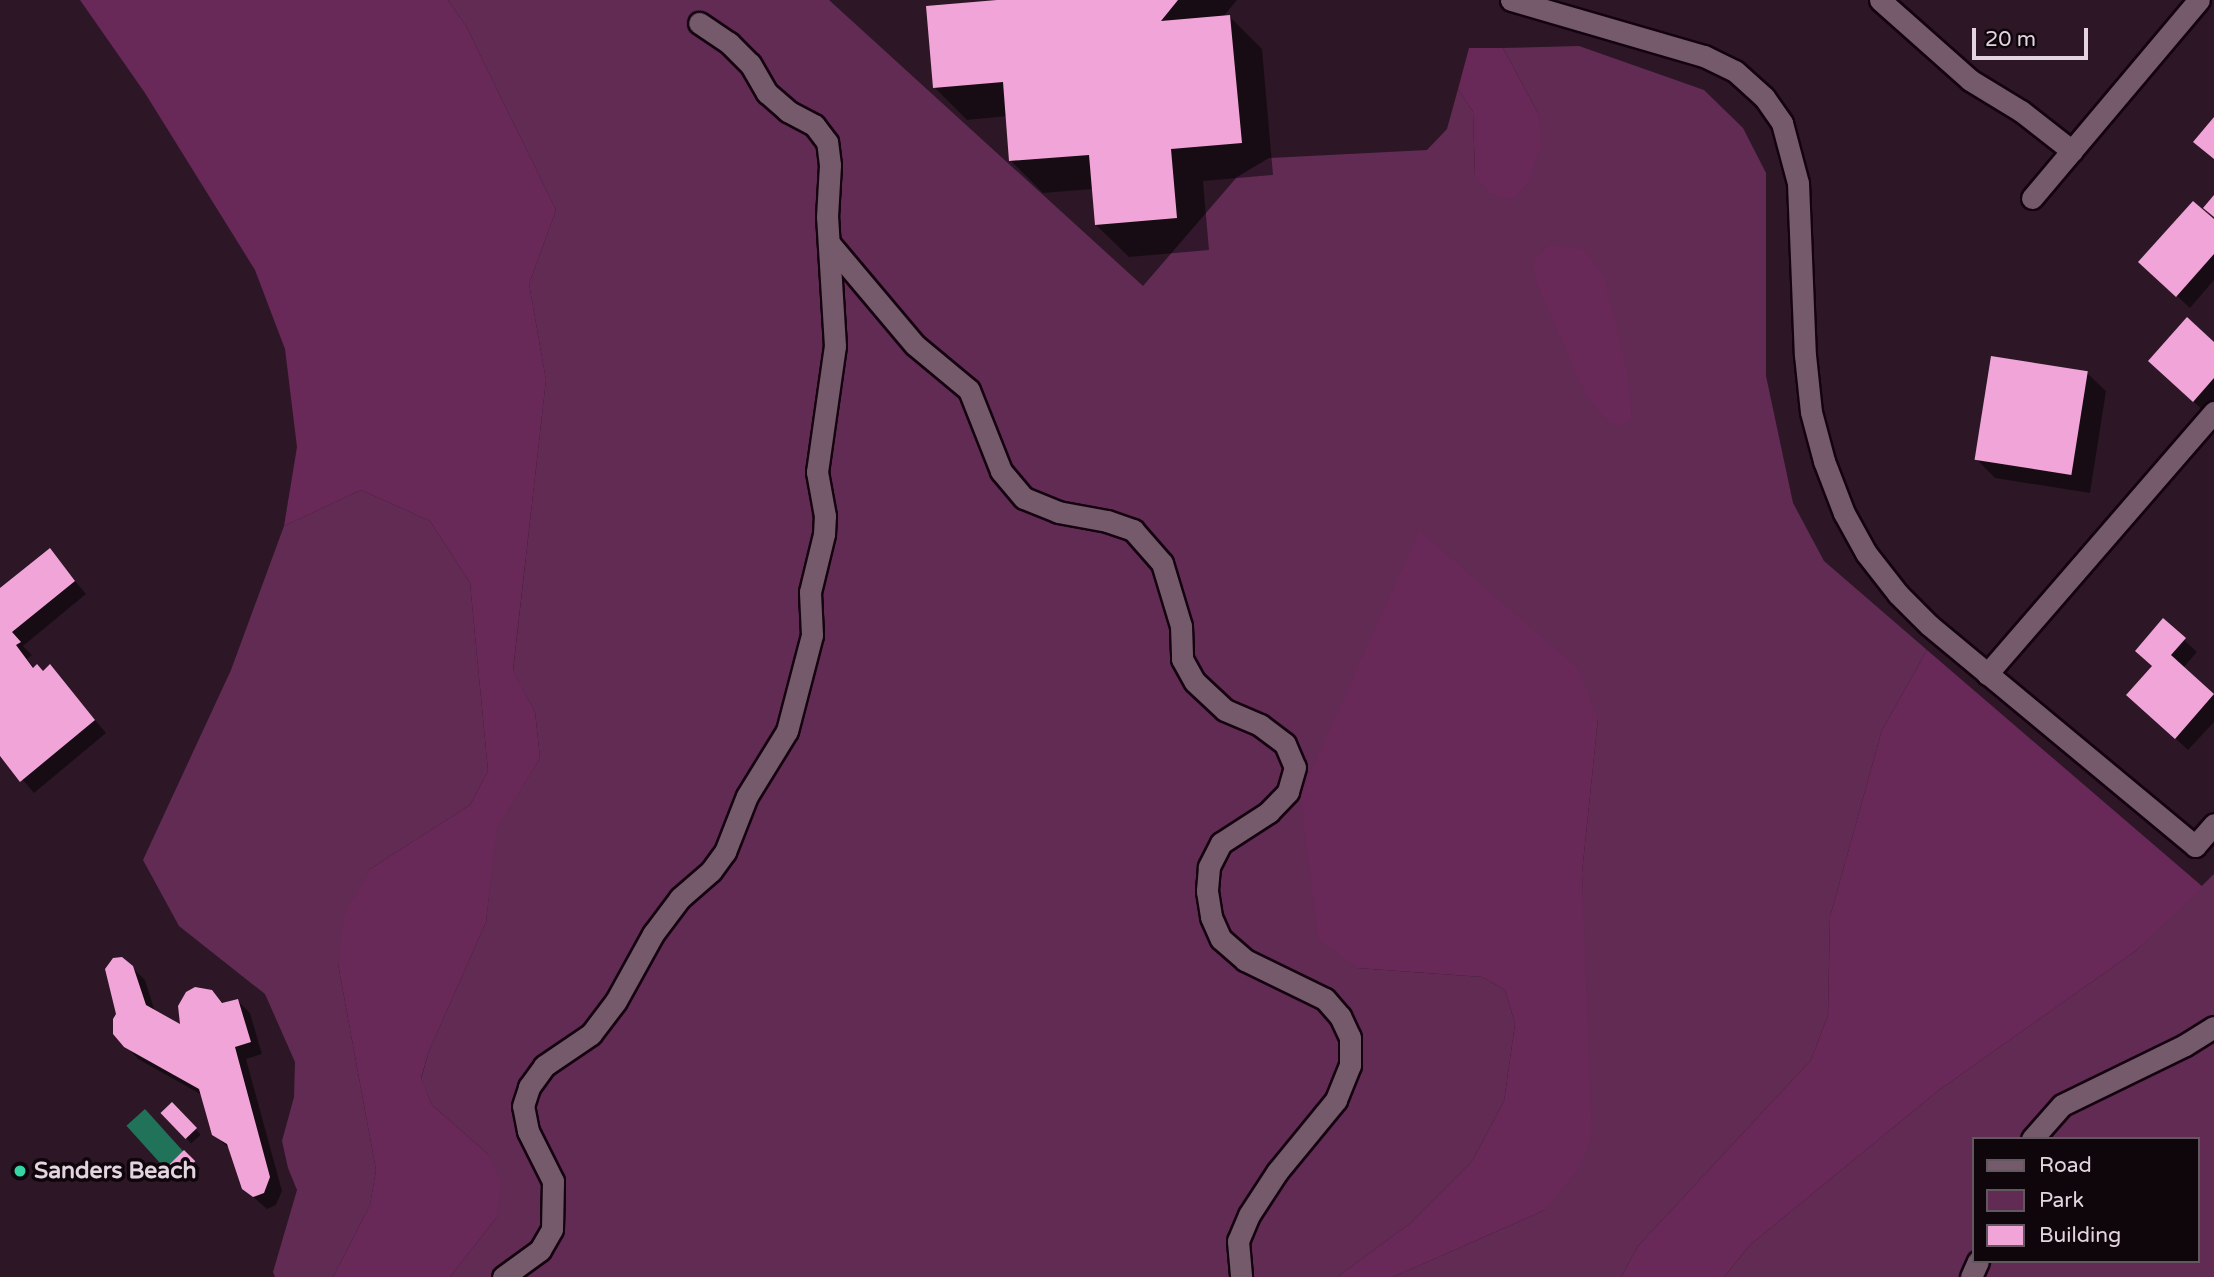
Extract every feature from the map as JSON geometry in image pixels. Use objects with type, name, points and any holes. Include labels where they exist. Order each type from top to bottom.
[{"type":"street","points":[[1511,0],[1704,56],[1735,71],[1764,97],[1782,123],[1798,183],[1805,355],[1811,412],[1824,461],[1844,513],[1866,553],[1913,609],[1987,674],[2195,846],[2214,824]]},
{"type":"street","points":[[1880,0],[1970,80],[2021,111],[2072,151]]},
{"type":"street","points":[[2032,198],[2199,0]]},
{"type":"street","points":[[503,1277],[540,1250],[552,1229],[553,1181],[528,1131],[523,1106],[529,1087],[544,1066],[591,1034],[617,1001],[653,934],[680,898],[711,871],[725,852],[747,796],[787,731],[812,635],[810,592],[824,534],[825,516],[817,472],[835,346],[827,217],[830,165],[827,142],[814,125],[788,111],[767,93],[750,64],[730,43],[699,23]]},
{"type":"street","points":[[829,243],[915,345],[969,390],[1001,471],[1024,498],[1058,512],[1107,521],[1133,530],[1162,563],[1181,626],[1182,659],[1195,682],[1225,710],[1260,725],[1285,744],[1294,767],[1288,792],[1269,812],[1221,843],[1209,867],[1207,891],[1211,916],[1221,939],[1245,960],[1325,999],[1340,1016],[1350,1037],[1350,1065],[1336,1100],[1277,1172],[1248,1214],[1238,1241],[1241,1277]]},
{"type":"street","points":[[1987,674],[2214,412]]},
{"type":"street","points":[[2034,1137],[2062,1105],[2185,1045],[2214,1027]]},
{"type":"green space","points":[[448,0],[829,0],[1143,286],[1237,177],[1269,158],[1427,150],[1447,129],[1458,89],[1473,112],[1475,176],[1538,113],[1503,48],[1579,46],[1704,90],[1743,128],[1766,173],[1766,376],[1793,503],[1824,561],[1927,650],[1882,730],[1830,917],[1828,1015],[1811,1060],[1638,1246],[1621,1277],[1393,1277],[1545,1210],[1584,985],[1582,873],[1598,718],[1357,968],[1482,977],[1505,990],[1515,1024],[1504,1101],[1472,1161],[1408,1225],[1337,1277],[450,1277],[497,1217],[488,1154],[432,1105],[421,1079],[429,1051],[486,922],[496,828],[540,758],[535,712],[513,671],[546,380],[529,284],[556,210],[466,26]]},
{"type":"green space","points":[[361,490],[430,521],[470,583],[488,771],[470,805],[370,869],[338,964],[376,1170],[370,1205],[333,1277],[275,1277],[273,1272],[297,1190],[288,1168],[282,1141],[294,1097],[295,1062],[265,994],[179,926],[143,860],[231,670],[284,526]]},
{"type":"green space","points":[[2214,874],[2214,1277],[1724,1277],[1750,1245],[1939,1090],[2137,950]]},
{"type":"shaded area","points":[[80,0],[448,0],[466,26],[556,210],[529,284],[546,380],[513,670],[535,712],[540,758],[497,828],[486,922],[429,1051],[421,1078],[432,1105],[488,1154],[501,1182],[497,1217],[450,1277],[333,1277],[370,1205],[376,1170],[338,964],[343,917],[370,869],[470,805],[488,771],[470,583],[430,521],[361,490],[284,526],[297,447],[285,349],[255,270],[145,93]]},
{"type":"shaded area","points":[[1469,48],[1503,48],[1538,113],[1542,146],[1528,183],[1512,200],[1490,194],[1475,176],[1473,112],[1458,89]]},
{"type":"shaded area","points":[[1549,245],[1584,249],[1604,276],[1629,378],[1632,420],[1621,427],[1608,422],[1585,395],[1533,275],[1534,259]]},
{"type":"shaded area","points":[[1419,530],[1579,669],[1598,718],[1582,873],[1592,1137],[1579,1169],[1545,1210],[1393,1277],[1337,1277],[1408,1225],[1472,1161],[1504,1101],[1515,1024],[1505,990],[1482,977],[1357,968],[1318,939],[1300,795]]},
{"type":"shaded area","points":[[1927,650],[2203,887],[2137,950],[1939,1090],[1750,1245],[1724,1277],[1621,1277],[1638,1246],[1811,1060],[1828,1015],[1830,917],[1882,730]]},
{"type":"shaded area","points":[[145,1109],[186,1154],[167,1171],[126,1126]]},
{"type":"building","points":[[997,0],[1178,0],[1161,21],[1230,15],[1242,143],[1171,149],[1177,218],[1095,225],[1089,155],[1009,161],[1003,82],[933,88],[926,6]]},
{"type":"building","points":[[2214,117],[2214,159],[2193,142]]},
{"type":"building","points":[[2214,195],[2214,217],[2203,208]]},
{"type":"building","points":[[2193,201],[2214,219],[2214,254],[2176,297],[2138,262]]},
{"type":"building","points":[[2187,317],[2214,342],[2214,378],[2193,402],[2148,361]]},
{"type":"building","points":[[1991,356],[2088,371],[2071,475],[1975,460]]},
{"type":"building","points":[[50,548],[75,581],[12,632],[21,642],[16,645],[33,668],[37,664],[43,671],[50,664],[95,720],[20,782],[0,756],[0,588]]},
{"type":"building","points":[[2163,618],[2186,638],[2171,655],[2214,694],[2175,739],[2126,695],[2152,666],[2135,651]]},
{"type":"building","points":[[122,957],[133,966],[146,1005],[180,1024],[178,1006],[186,992],[195,987],[212,990],[222,1003],[238,999],[251,1042],[235,1047],[270,1177],[264,1193],[253,1197],[242,1189],[227,1144],[212,1135],[199,1089],[124,1047],[113,1034],[113,1019],[116,1014],[105,969],[113,958]]},
{"type":"building","points":[[172,1102],[197,1128],[185,1139],[160,1113]]},
{"type":"building","points":[[184,1150],[195,1161],[180,1177],[168,1166]]},
{"type":"place","name":"Sanders Beach","points":[[20,1171]]}]
